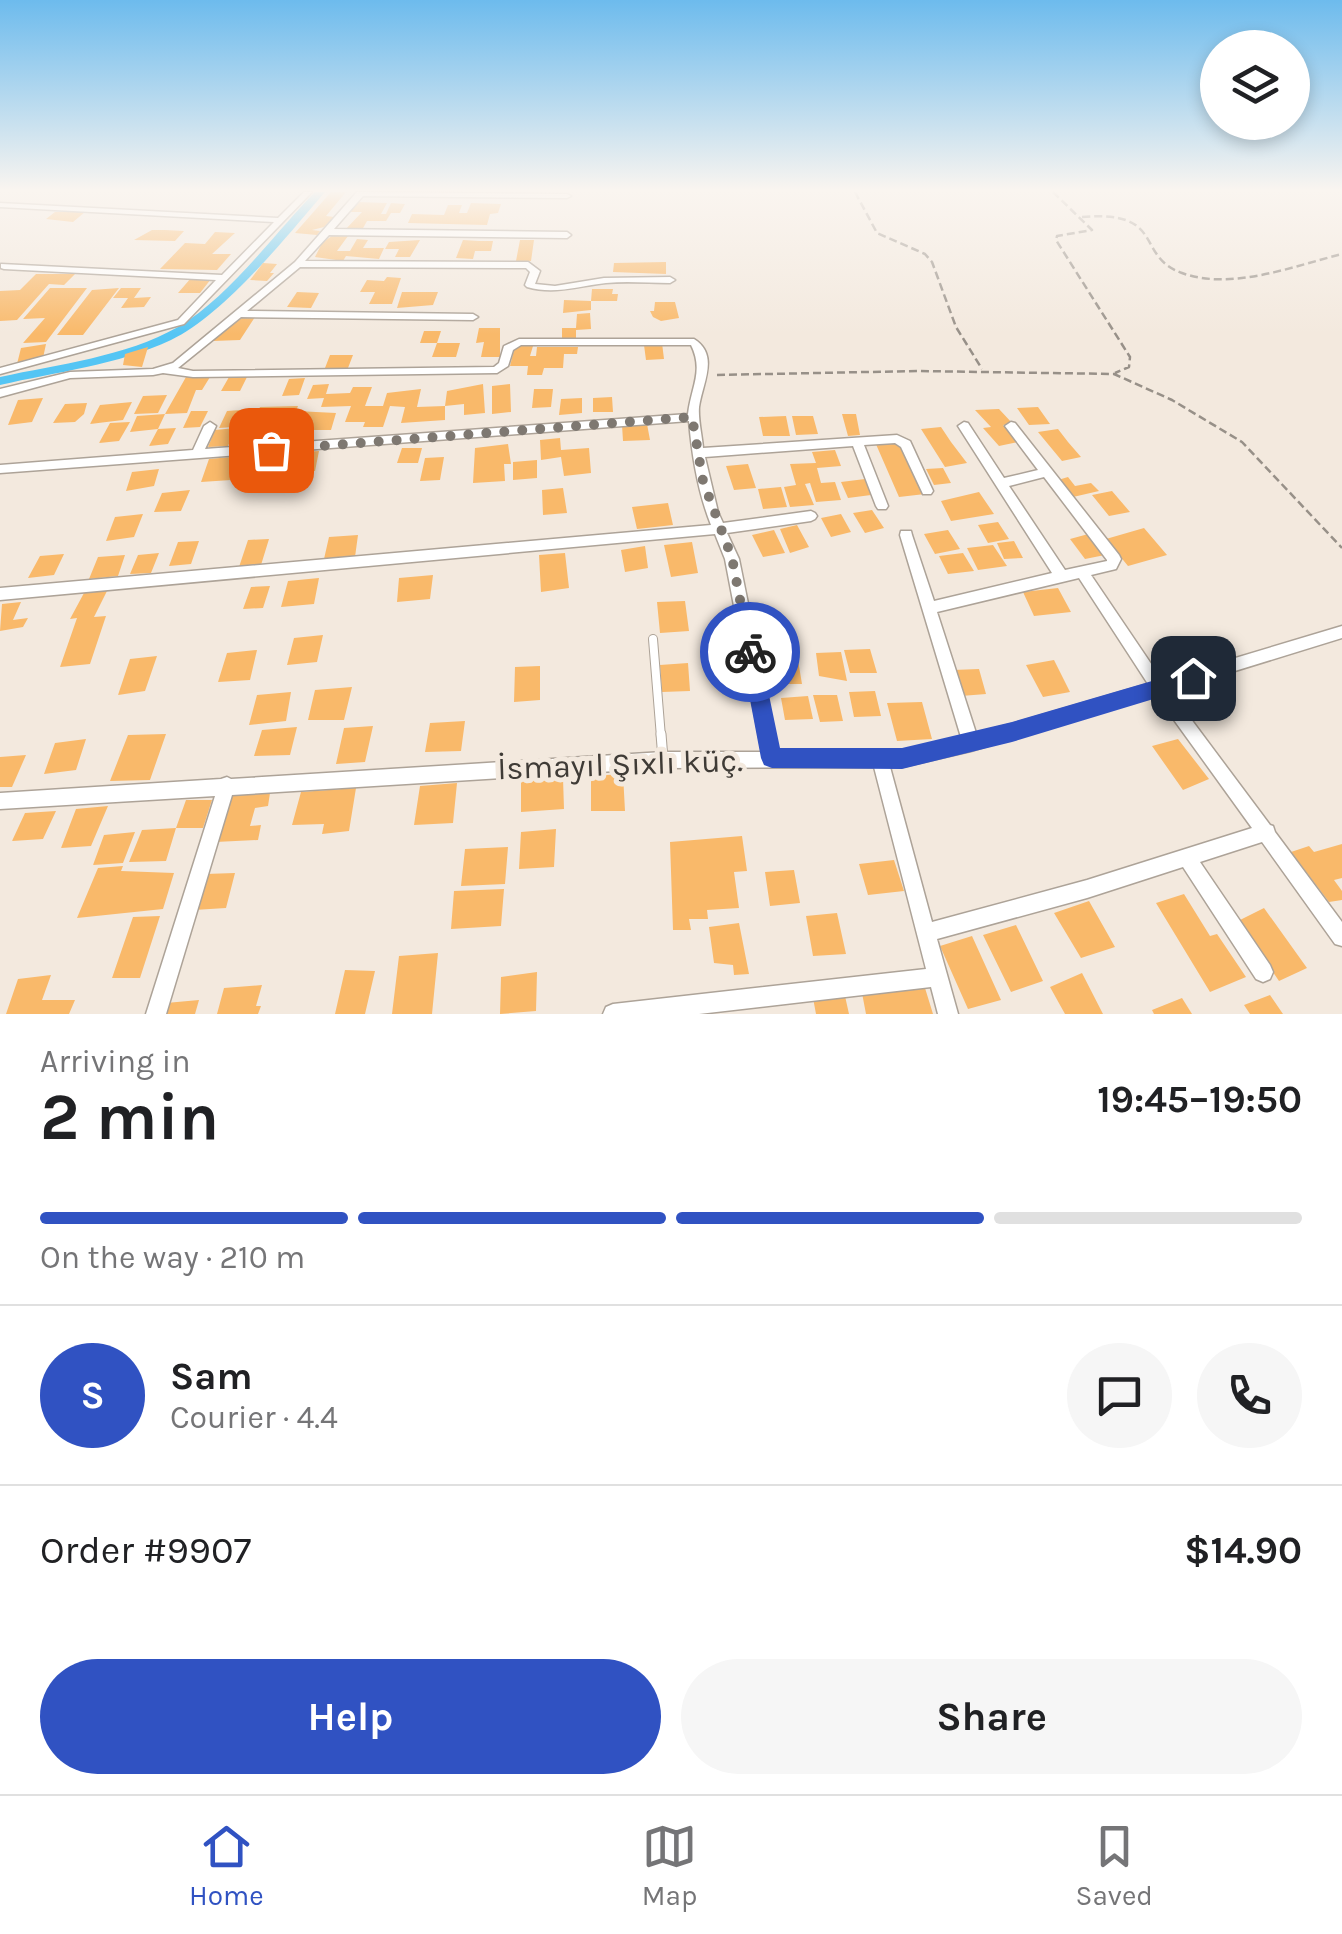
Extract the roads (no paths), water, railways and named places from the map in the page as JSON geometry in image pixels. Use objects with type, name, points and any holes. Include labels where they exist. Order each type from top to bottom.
[{"type":"street","points":[[0,371],[181,322],[260,239]]},
{"type":"street","points":[[166,370],[240,314],[298,264],[320,239]]},
{"type":"street","points":[[298,264],[528,265],[535,270],[530,286],[540,288],[670,280]]},
{"type":"street","points":[[1,267],[225,278]]},
{"type":"street","points":[[240,314],[473,317]]},
{"type":"street","points":[[0,393],[90,373],[497,370],[504,364],[508,348],[519,342],[689,340],[699,346],[704,375],[692,417],[698,453],[719,529],[732,558],[772,758]]},
{"type":"street","points":[[0,469],[692,417]]},
{"type":"street","points":[[197,455],[210,426]]},
{"type":"street","points":[[964,426],[1062,577]]},
{"type":"street","points":[[929,608],[1111,565],[1112,551],[1012,426]]},
{"type":"street","points":[[698,453],[902,441],[926,491]]},
{"type":"street","points":[[858,442],[882,506]]},
{"type":"street","points":[[1001,483],[1048,472]]},
{"type":"street","points":[[0,594],[719,529],[811,516]]},
{"type":"street","points":[[906,535],[970,743]]},
{"type":"street","points":[[1082,572],[1160,688],[1342,936]]},
{"type":"street","name":"İsmayıl Şıxlı küç.","points":[[0,801],[662,760],[880,761],[970,743],[1342,632]]},
{"type":"street","points":[[880,761],[948,1014]]},
{"type":"street","points":[[156,1014],[227,785]]},
{"type":"street","points":[[928,932],[962,926],[1267,832]]},
{"type":"street","points":[[1187,858],[1263,972]]},
{"type":"street","points":[[613,1014],[939,977]]},
{"type":"lane","points":[[653,638],[662,760]]},
{"type":"waterway","points":[[0,381],[120,354],[165,338],[201,316],[276,239]]}]
